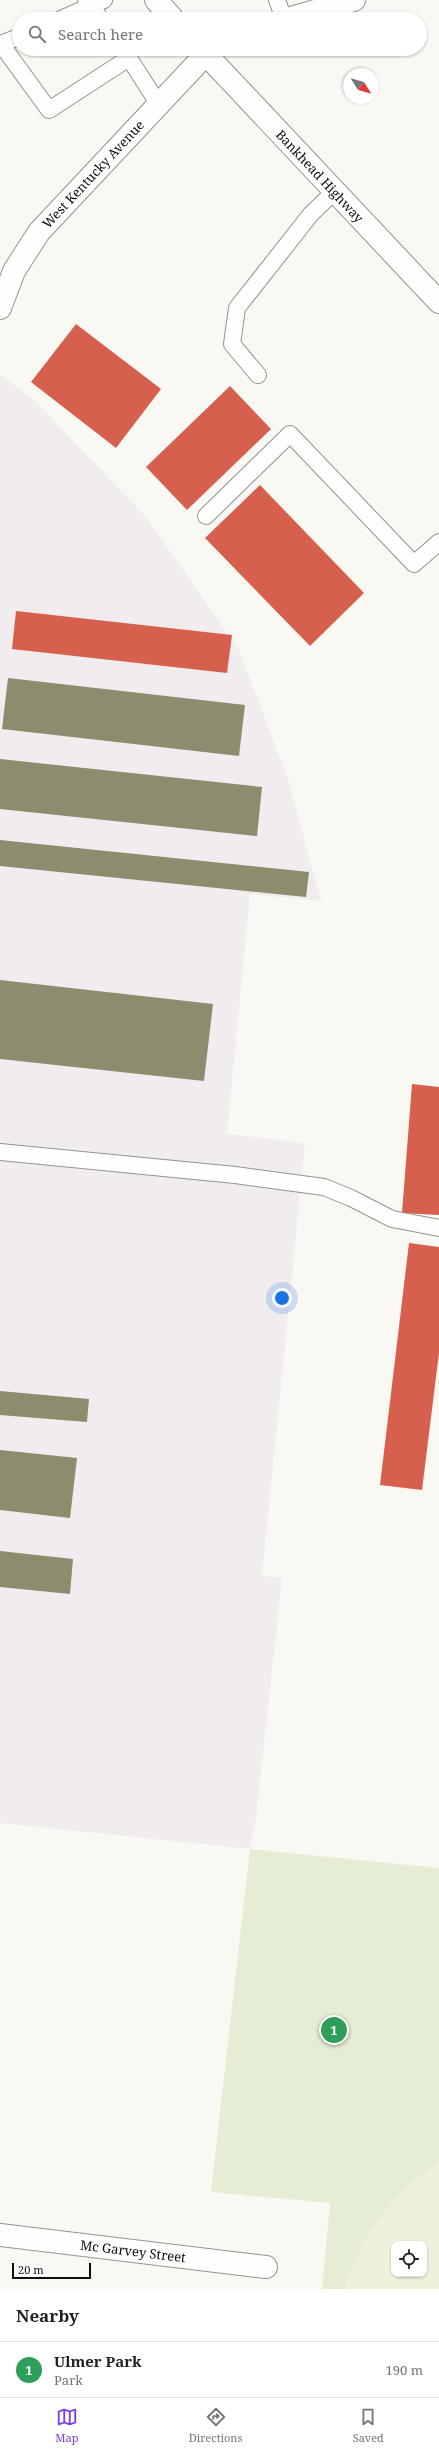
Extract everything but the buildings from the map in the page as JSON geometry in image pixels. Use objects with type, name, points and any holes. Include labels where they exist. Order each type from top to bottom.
[{"type":"street","points":[[156,0],[167,12]]},
{"type":"street","points":[[311,12],[354,0]]},
{"type":"street","name":"West Kentucky Avenue","points":[[0,308],[14,271],[39,232],[204,56]]},
{"type":"street","name":"Bankhead Highway","points":[[214,56],[335,191],[439,302]]},
{"type":"street","name":"Mc Garvey Street","points":[[0,2235],[266,2266]]},
{"type":"lane","points":[[277,0],[283,12]]},
{"type":"lane","points":[[80,12],[96,6]]},
{"type":"lane","points":[[12,39],[0,44],[49,110],[123,56]]},
{"type":"lane","points":[[127,56],[159,105]]},
{"type":"lane","points":[[258,375],[232,344],[237,308],[311,214],[335,191]]},
{"type":"lane","points":[[206,516],[290,434],[414,564],[439,542]]},
{"type":"lane","points":[[0,1152],[235,1175],[324,1187],[352,1198],[392,1219],[439,1228]]},
{"type":"shaded area","points":[[0,375],[33,399],[146,517],[239,650],[288,779],[321,901],[250,894],[227,1134],[305,1143],[262,1576],[282,1578],[256,1818],[250,1849],[0,1823]]},
{"type":"green space","points":[[250,1849],[439,1868],[439,2289],[322,2289],[330,2203],[211,2192]]},
{"type":"green space","points":[[439,2161],[439,2289],[345,2289],[360,2249],[370,2232],[381,2216],[407,2188]]},
{"type":"place","name":"Ulmer Park","points":[[334,2030]]}]
